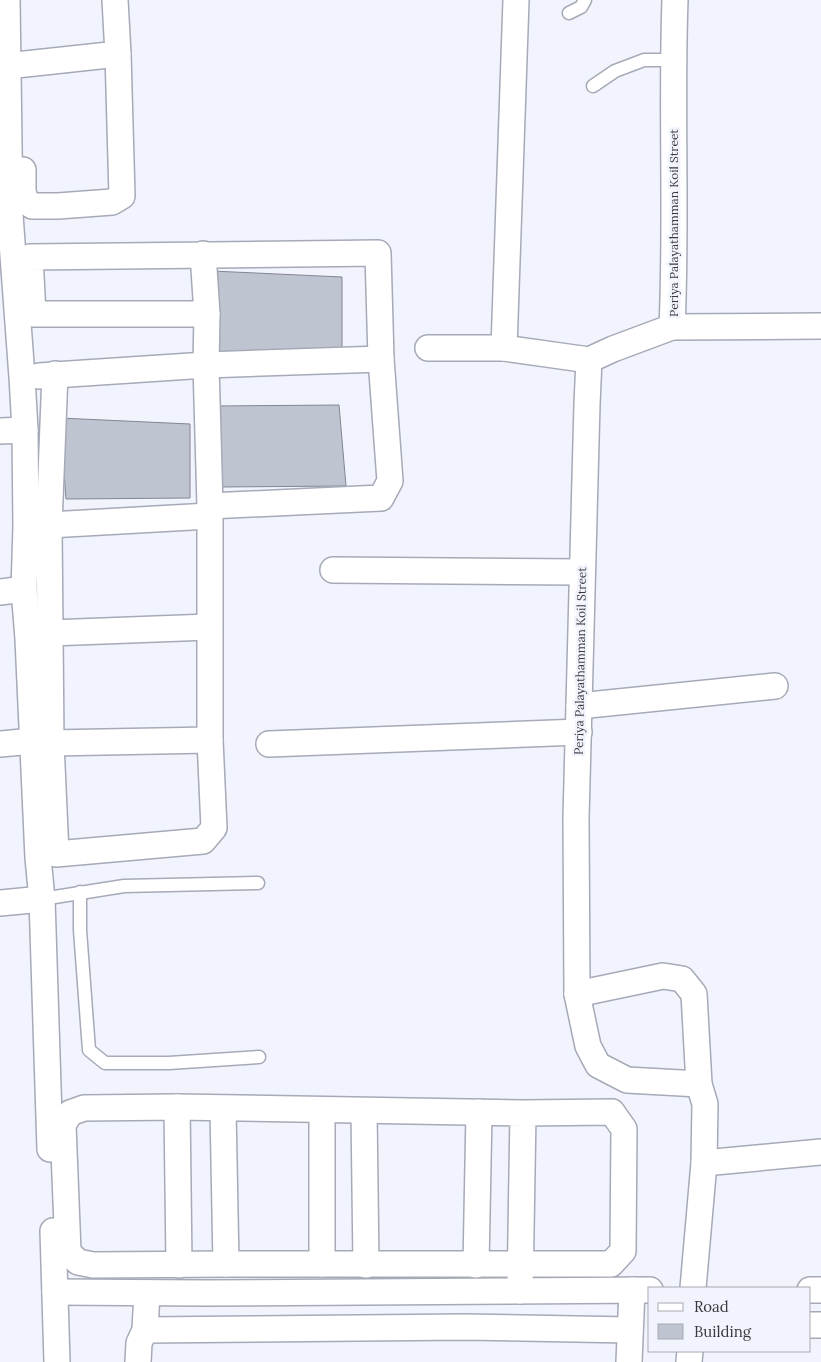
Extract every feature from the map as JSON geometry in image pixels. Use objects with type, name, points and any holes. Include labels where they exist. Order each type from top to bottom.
[{"type":"street","points":[[7,0],[23,192],[26,202],[32,206],[112,202],[122,196],[115,0]]},
{"type":"street","points":[[19,0],[5,215],[22,377],[25,430],[26,527],[24,589],[39,742],[56,854],[203,841],[214,828],[210,740],[207,314],[203,254]]},
{"type":"street","points":[[504,348],[516,0]]},
{"type":"street","name":"Periya Palayathamman Koil Street","points":[[675,0],[673,60],[674,274],[672,327],[589,360],[576,818],[577,994],[588,1046],[598,1065],[627,1080],[699,1084]]},
{"type":"street","points":[[14,66],[118,54]]},
{"type":"street","points":[[49,525],[381,498],[390,481],[381,359],[378,253],[30,256],[33,314],[207,314]]},
{"type":"street","points":[[672,327],[821,326]]},
{"type":"street","points":[[428,348],[504,348],[589,360]]},
{"type":"street","points":[[22,377],[206,364],[381,359]]},
{"type":"street","points":[[55,374],[49,525],[50,633],[39,742],[38,858],[42,899],[57,1362]]},
{"type":"street","points":[[0,431],[25,430]]},
{"type":"street","points":[[333,570],[582,572]]},
{"type":"street","points":[[0,592],[24,589]]},
{"type":"street","points":[[50,633],[209,627]]},
{"type":"street","points":[[579,706],[775,686]]},
{"type":"street","points":[[269,744],[579,732]]},
{"type":"street","points":[[0,744],[210,740]]},
{"type":"street","points":[[0,903],[42,899]]},
{"type":"street","points":[[577,994],[663,976],[682,979],[694,994],[699,1084],[705,1104],[704,1163],[693,1287]]},
{"type":"street","points":[[84,1108],[223,1109],[523,1113],[612,1112],[624,1129],[623,1251],[611,1264],[520,1265],[93,1265],[78,1262],[68,1252],[63,1125],[70,1113],[84,1108]]},
{"type":"street","points":[[177,1108],[179,1265]]},
{"type":"street","points":[[204,1293],[215,1264],[223,1109]]},
{"type":"street","points":[[322,1110],[322,1264]]},
{"type":"street","points":[[364,1111],[366,1265]]},
{"type":"street","points":[[476,1264],[479,1112]]},
{"type":"street","points":[[520,1291],[523,1113]]},
{"type":"street","points":[[704,1163],[821,1152]]},
{"type":"street","points":[[55,1292],[204,1293],[641,1290],[630,1330],[629,1362]]},
{"type":"street","points":[[138,1362],[139,1342],[145,1330],[147,1293]]},
{"type":"street","points":[[145,1330],[465,1327],[630,1330]]},
{"type":"lane","points":[[569,13],[580,7],[586,0]]},
{"type":"lane","points":[[593,86],[615,71],[644,60],[673,60]]},
{"type":"lane","points":[[42,899],[124,886],[258,883]]},
{"type":"lane","points":[[80,892],[80,930],[89,1050],[105,1063],[169,1063],[259,1058]]},
{"type":"building","points":[[212,271],[342,277],[342,351],[218,352]]},
{"type":"building","points":[[339,405],[346,486],[222,487],[216,406]]},
{"type":"building","points":[[60,418],[190,424],[190,498],[66,499]]}]
